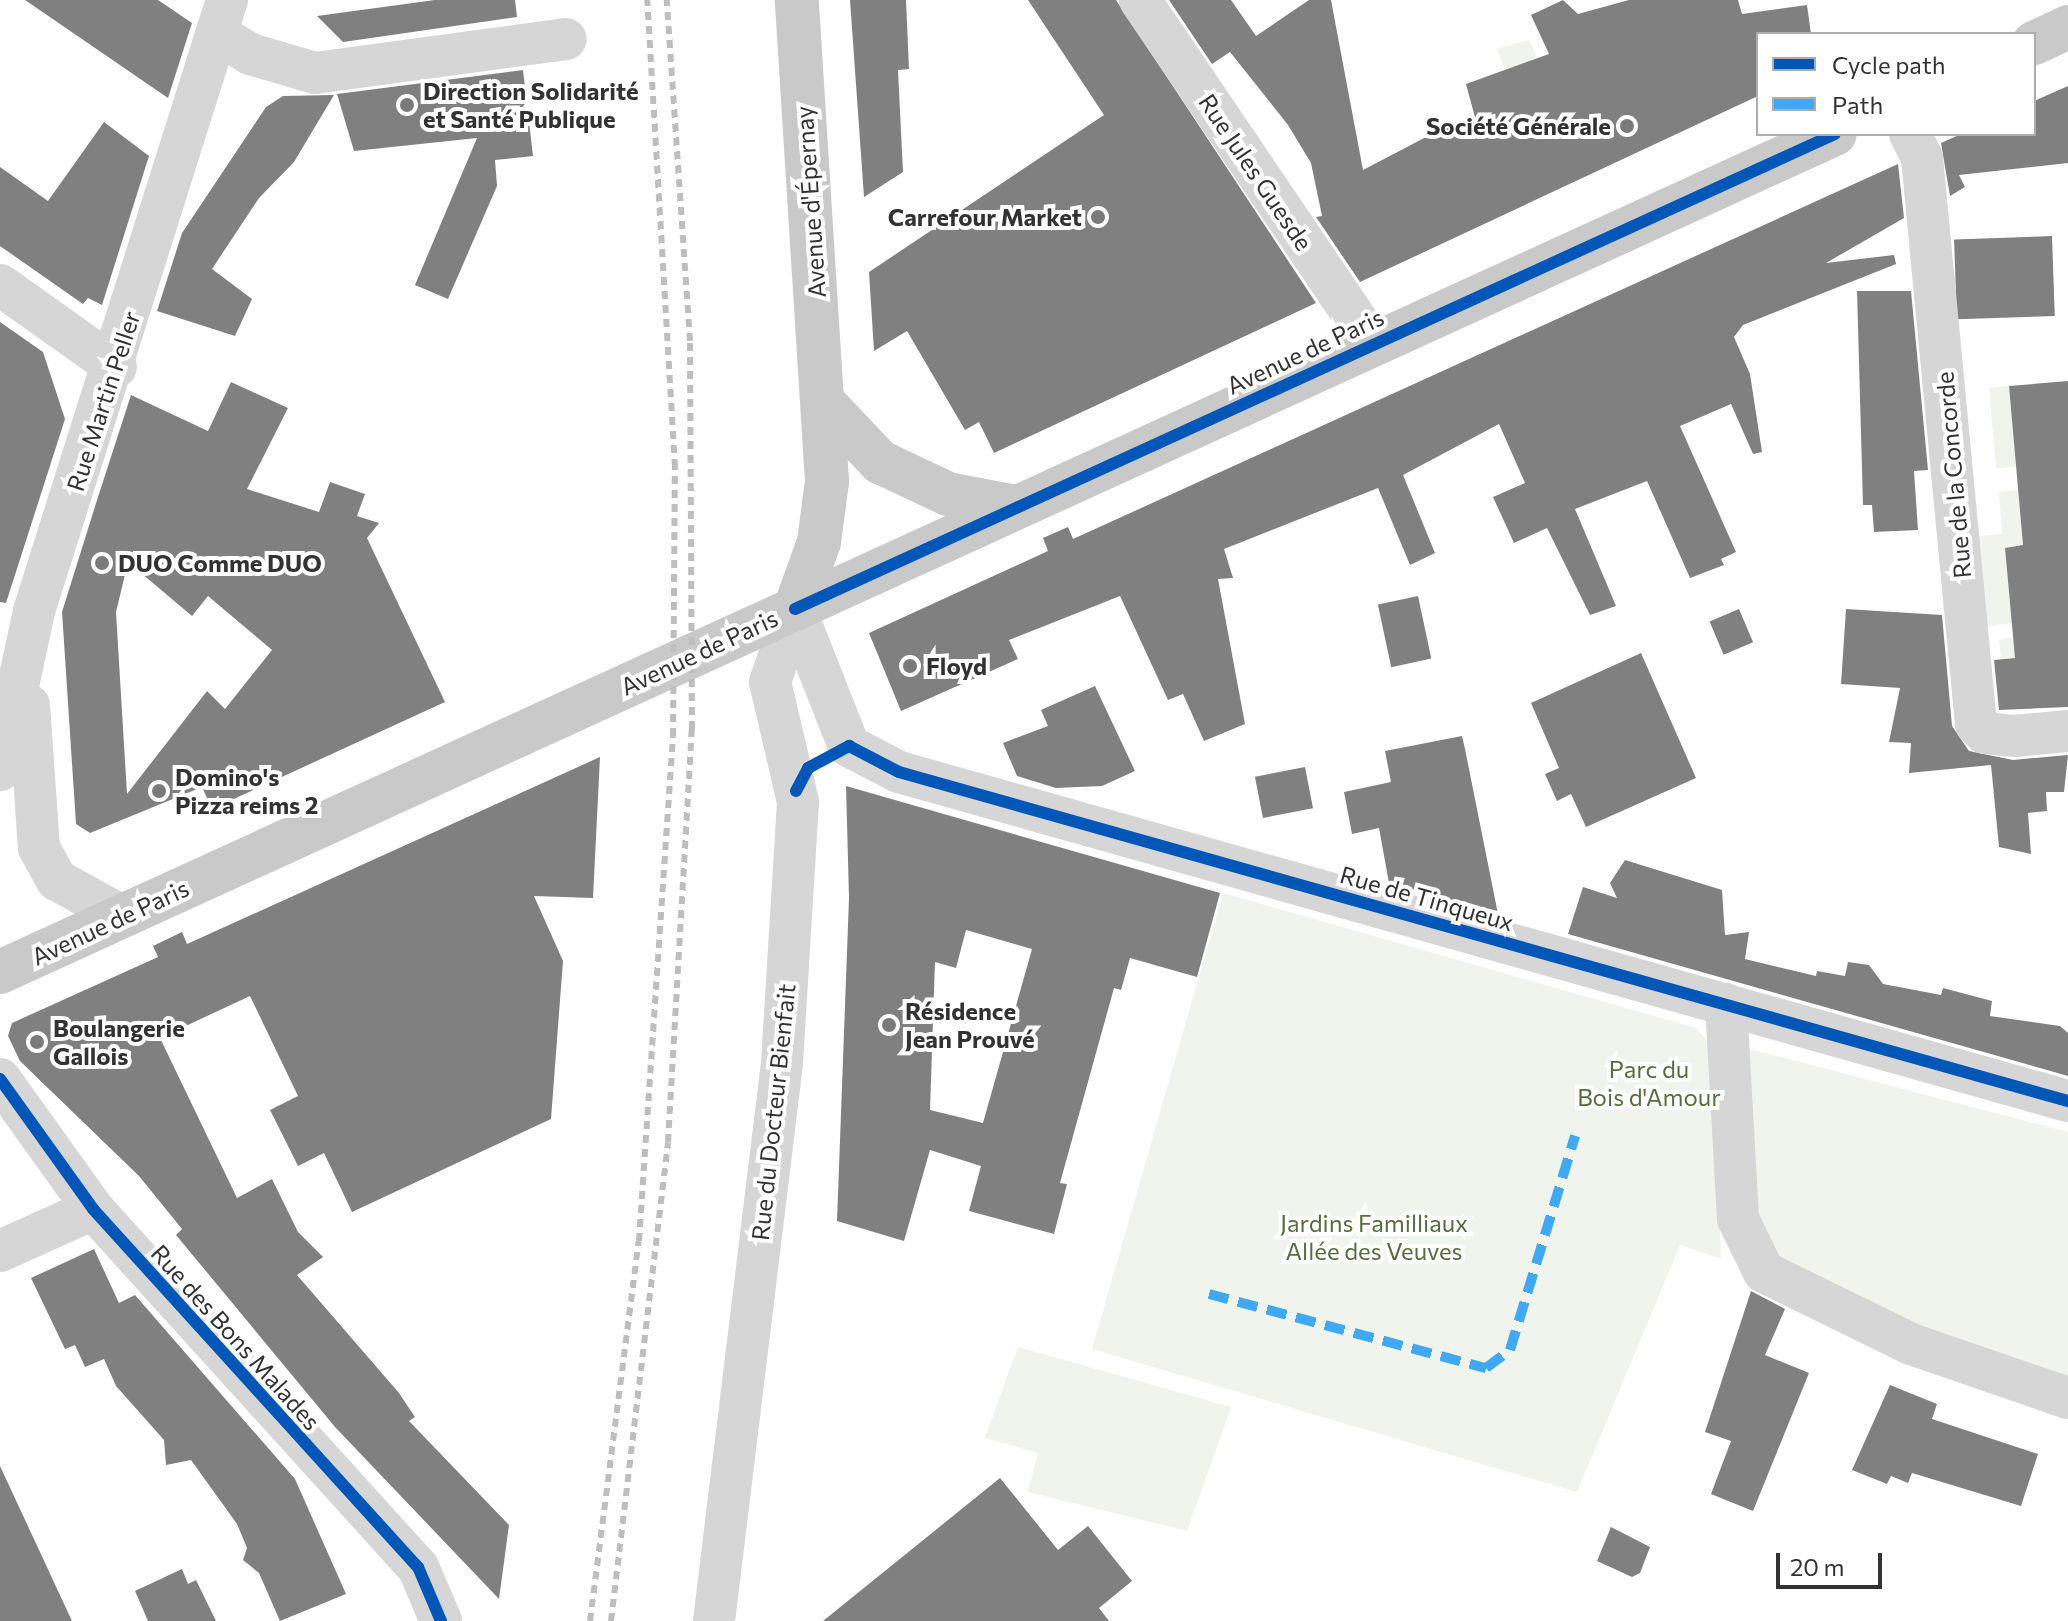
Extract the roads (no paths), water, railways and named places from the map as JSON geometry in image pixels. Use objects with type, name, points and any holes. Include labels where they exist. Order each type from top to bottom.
[{"type":"main road","name":"Avenue d'Épernay","points":[[795,609],[819,542],[827,481],[825,404],[797,0]]},
{"type":"main road","points":[[2036,42],[2068,27]]},
{"type":"main road","name":"Avenue de Paris","points":[[0,972],[1831,136]]},
{"type":"main road","points":[[825,404],[880,462],[948,494],[1016,507]]},
{"type":"street","name":"Rue Jules Guesde","points":[[1140,0],[1373,344]]},
{"type":"street","name":"Rue Martin Peller","points":[[223,9],[260,58],[315,73],[566,39]]},
{"type":"street","name":"Rue Martin Peller","points":[[0,770],[27,667],[34,611],[116,367],[223,9]]},
{"type":"street","name":"Rue de la Concorde","points":[[1911,136],[1922,158],[1976,724],[1985,733],[2015,736],[2068,731]]},
{"type":"street","points":[[0,285],[116,367]]},
{"type":"street","points":[[795,609],[849,746],[808,768],[796,791]]},
{"type":"street","name":"Rue du Docteur Bienfait","points":[[714,1621],[782,1063],[796,791],[770,682],[795,609]]},
{"type":"street","points":[[27,667],[39,848],[57,880],[122,916]]},
{"type":"street","name":"Rue de Tinqueux","points":[[849,746],[899,772],[2068,1101]]},
{"type":"street","points":[[1726,1004],[1738,1219],[1764,1272],[1911,1344],[2068,1398]]},
{"type":"street","name":"Rue des Bons Malades","points":[[0,1079],[93,1209],[418,1567],[441,1621]]},
{"type":"street","points":[[0,1251],[93,1209]]},
{"type":"railway","points":[[590,1621],[639,1241],[673,736],[675,467],[647,0]]},
{"type":"railway","points":[[611,1621],[668,1142],[692,729],[690,341],[667,0]]},
{"type":"place","name":"Direction Solidarité et Santé Publique","points":[[407,105]]},
{"type":"place","name":"Société Générale","points":[[1627,126]]},
{"type":"place","name":"Carrefour Market","points":[[1098,217]]},
{"type":"place","name":"DUO Comme DUO","points":[[102,563]]},
{"type":"place","name":"Floyd","points":[[910,666]]},
{"type":"place","name":"Domino's Pizza reims 2","points":[[159,791]]},
{"type":"place","name":"Résidence Jean Prouvé","points":[[889,1025]]},
{"type":"place","name":"Boulangerie Gallois","points":[[37,1042]]},
{"type":"park label","name":"Parc du Bois d'Amour","points":[[1649,1083]]},
{"type":"park label","name":"Jardins Familliaux Allée des Veuves","points":[[1374,1237]]}]
